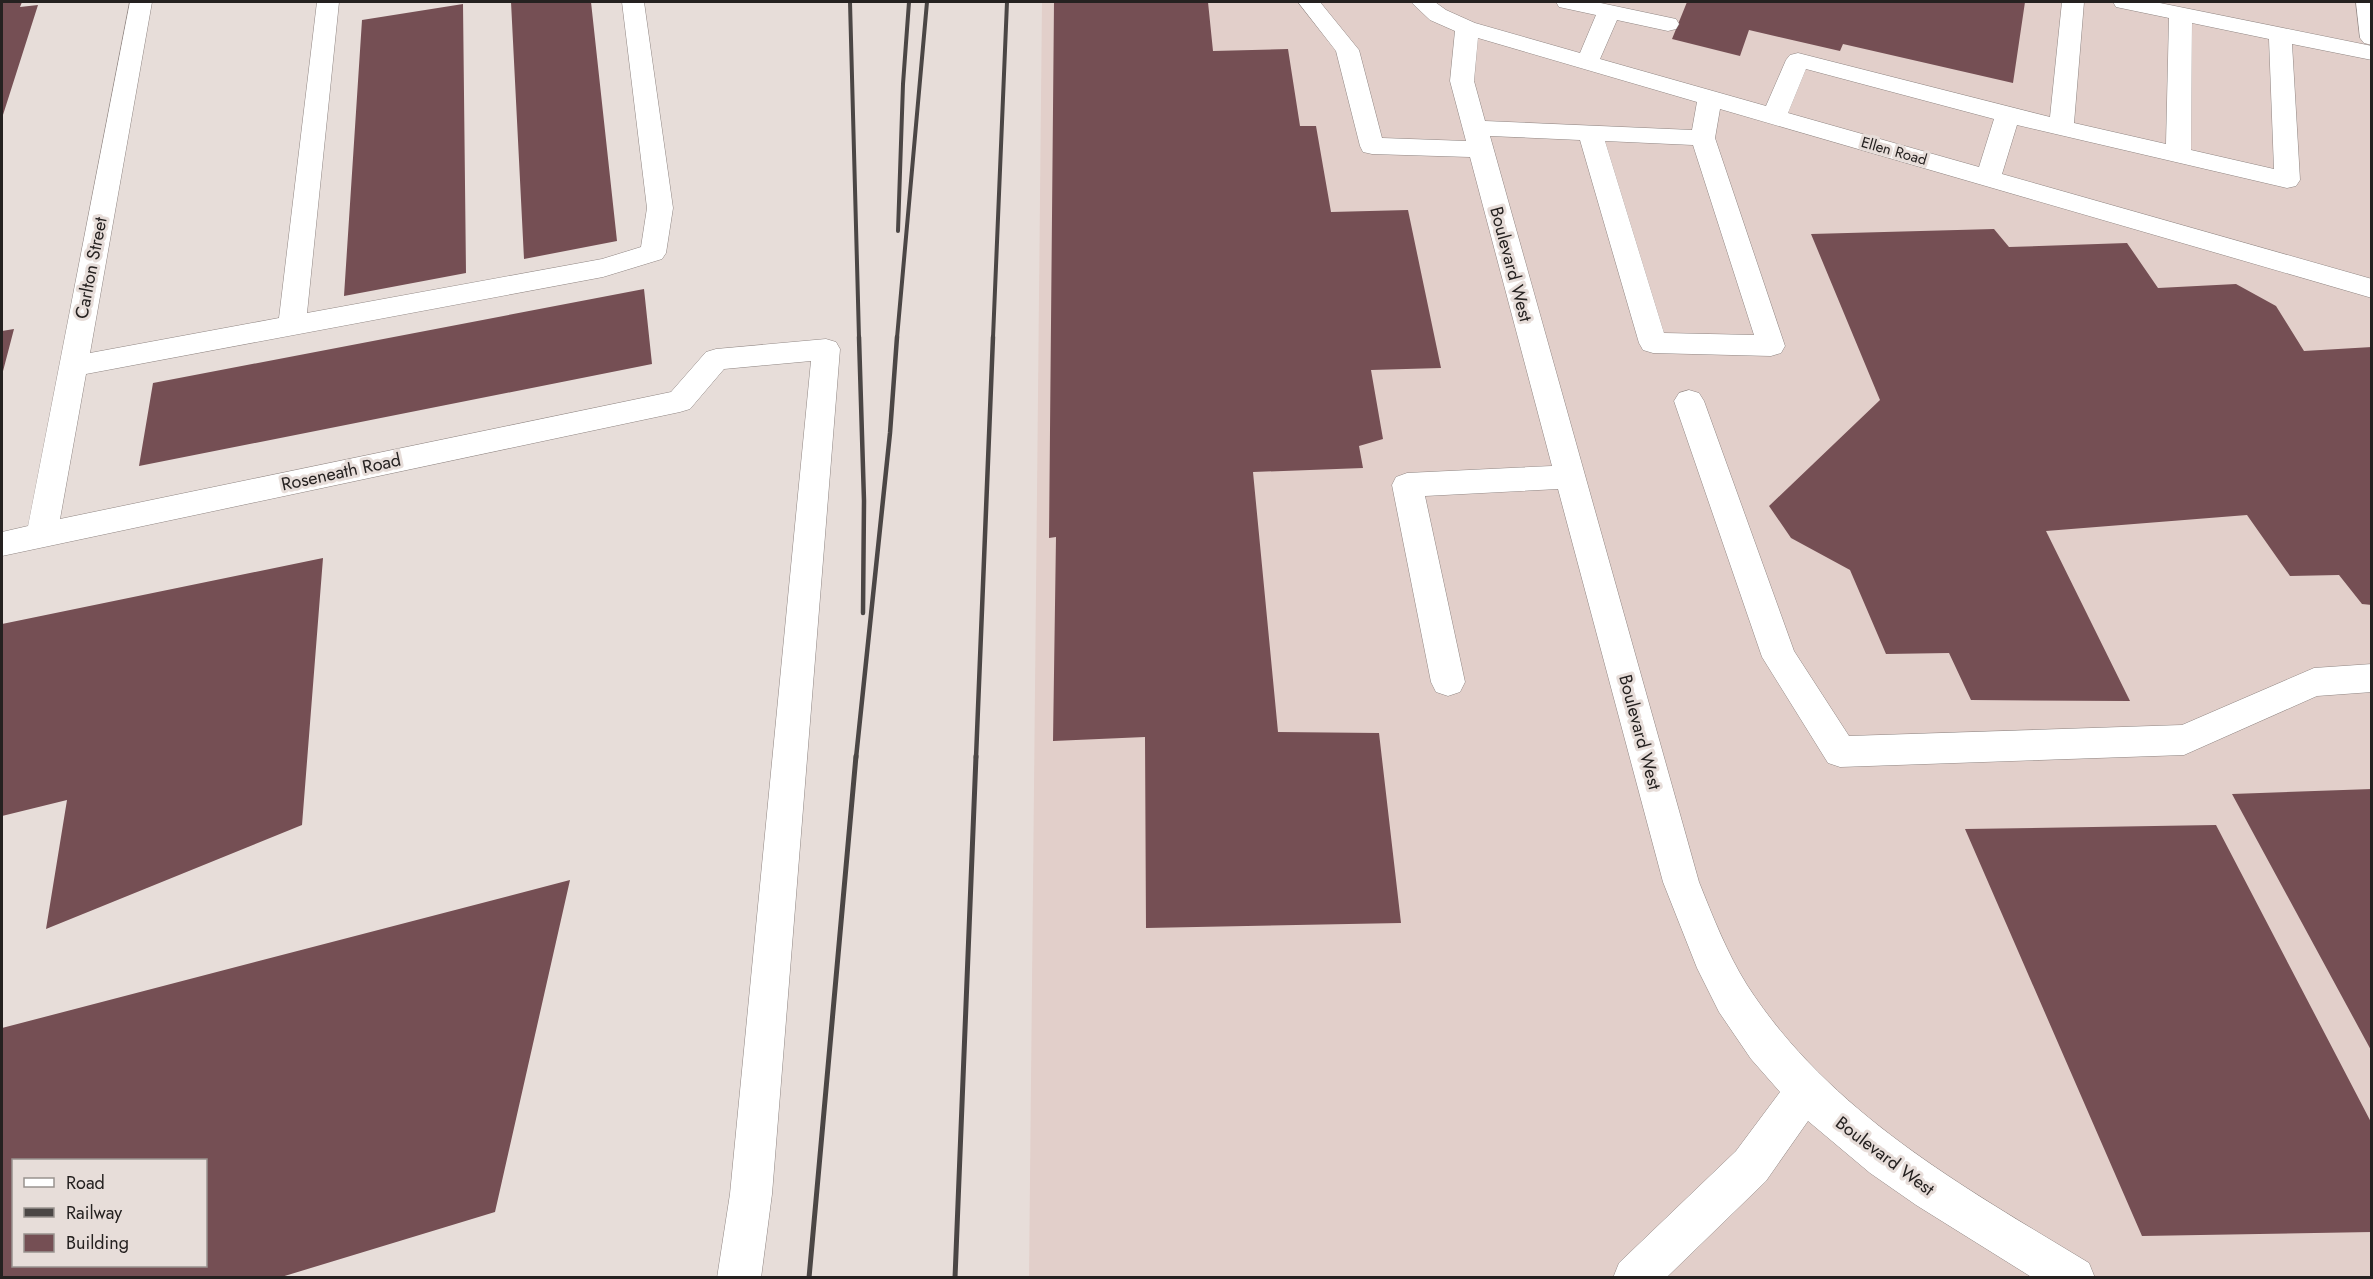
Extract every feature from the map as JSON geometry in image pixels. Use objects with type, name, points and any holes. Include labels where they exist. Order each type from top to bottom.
[{"type":"street","name":"Carlton Street","points":[[42,534],[141,2]]},
{"type":"street","points":[[292,325],[328,2]]},
{"type":"street","points":[[73,366],[603,268],[653,253],[660,208],[633,2]]},
{"type":"street","points":[[1309,2],[1347,50],[1372,146],[1590,133],[1703,138]]},
{"type":"street","name":"Ellen Road","points":[[1422,2],[1438,15],[1467,28],[2372,289]]},
{"type":"street","points":[[1567,2],[1668,24]]},
{"type":"street","points":[[2061,127],[2073,2]]},
{"type":"street","points":[[2124,2],[2372,53]]},
{"type":"street","points":[[2367,2],[2372,38]]},
{"type":"street","points":[[1587,63],[1609,11]]},
{"type":"street","points":[[2178,154],[2181,14]]},
{"type":"street","name":"Boulevard West","points":[[1467,28],[1461,81],[1681,882],[1708,951],[1733,998],[1780,1064],[1816,1103],[1916,1182],[2074,1278]]},
{"type":"street","points":[[1774,117],[1798,60],[2008,115],[2287,180],[2280,34]]},
{"type":"street","points":[[1590,133],[1653,343],[1772,346],[1703,138],[1710,98]]},
{"type":"street","points":[[1988,178],[2008,115]]},
{"type":"street","name":"Roseneath Road","points":[[2,544],[680,401],[716,360],[826,350],[751,1194],[739,1278]]},
{"type":"street","points":[[1689,400],[1779,657],[1840,752],[2184,740],[2314,682],[2372,678]]},
{"type":"street","points":[[1448,682],[1407,485],[1570,477]]},
{"type":"street","points":[[1634,1278],[1751,1166],[1805,1091]]},
{"type":"shaded area","points":[[1042,2],[2371,2],[2371,1277],[1029,1278]]},
{"type":"building","points":[[2,2],[22,2],[20,7],[38,5],[2,118]]},
{"type":"building","points":[[511,2],[591,2],[617,241],[524,259]]},
{"type":"building","points":[[1054,2],[1208,2],[1213,51],[1288,49],[1300,126],[1316,126],[1331,212],[1408,210],[1441,368],[1371,370],[1383,439],[1359,446],[1363,468],[1253,472],[1278,732],[1379,733],[1401,923],[1146,928],[1145,737],[1053,741],[1056,537],[1049,538]]},
{"type":"building","points":[[1687,2],[2025,2],[2013,83],[1843,44],[1840,51],[1749,30],[1740,56],[1672,39]]},
{"type":"building","points":[[463,4],[466,273],[344,296],[362,20]]},
{"type":"building","points":[[1994,229],[2009,247],[2127,243],[2158,288],[2236,284],[2276,306],[2304,351],[2372,347],[2372,605],[2362,604],[2339,575],[2290,576],[2247,515],[2046,531],[2130,701],[1971,700],[1949,653],[1886,654],[1850,570],[1791,538],[1769,506],[1880,400],[1811,234]]},
{"type":"building","points":[[644,289],[652,364],[139,466],[153,383]]},
{"type":"building","points":[[14,329],[2,375],[2,331]]},
{"type":"building","points":[[323,558],[302,825],[46,929],[67,800],[2,816],[2,624]]},
{"type":"building","points":[[2372,789],[2372,1052],[2232,794]]},
{"type":"building","points":[[2216,825],[2372,1124],[2372,1232],[2142,1236],[1965,829]]},
{"type":"building","points":[[570,880],[495,1212],[278,1278],[2,1278],[2,1028]]},
{"type":"railway","points":[[850,2],[859,338]]},
{"type":"railway","points":[[898,231],[903,84],[909,2]]},
{"type":"railway","points":[[897,338],[927,2]]},
{"type":"railway","points":[[993,338],[1007,2]]},
{"type":"railway","points":[[859,337],[864,501],[863,613]]},
{"type":"railway","points":[[856,758],[890,433],[897,337]]},
{"type":"railway","points":[[976,758],[993,337]]},
{"type":"railway","points":[[809,1278],[856,756]]},
{"type":"railway","points":[[955,1278],[976,756]]}]
